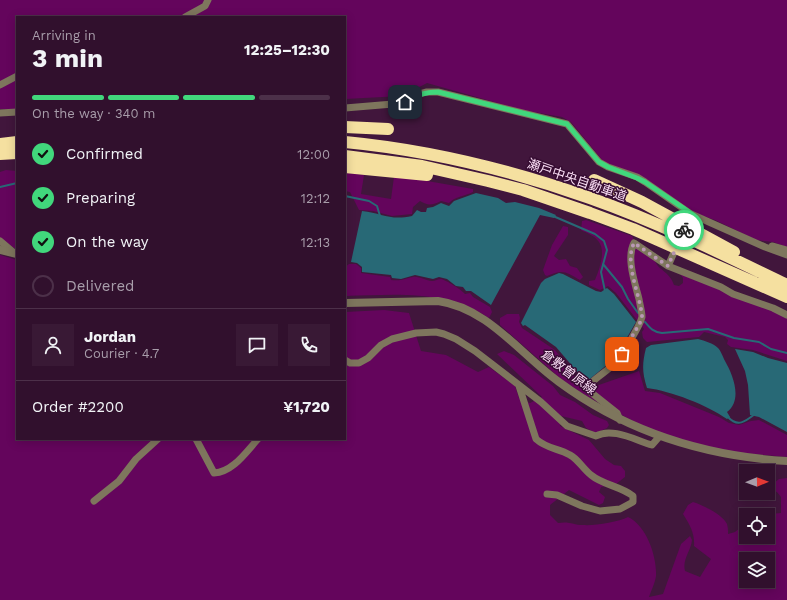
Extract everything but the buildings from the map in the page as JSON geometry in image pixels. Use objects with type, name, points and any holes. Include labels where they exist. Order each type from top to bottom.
[{"type":"highway","points":[[346,127],[388,129]]},
{"type":"highway","points":[[0,144],[16,142]]},
{"type":"highway","name":"瀬戸中央自動車道","points":[[346,142],[399,148],[444,157],[524,176],[569,190],[634,214],[787,285]]},
{"type":"highway","points":[[0,154],[16,153]]},
{"type":"highway","name":"瀬戸中央自動車道","points":[[346,156],[422,166],[523,190],[633,229],[787,297]]},
{"type":"highway","points":[[0,162],[16,161]]},
{"type":"highway","points":[[346,167],[488,181]]},
{"type":"highway","points":[[594,180],[642,202],[734,251],[760,272]]},
{"type":"street","points":[[187,16],[205,6],[208,0]]},
{"type":"street","points":[[0,85],[16,77]]},
{"type":"street","points":[[346,108],[405,102],[419,94],[426,92],[438,92],[567,124],[599,162],[645,182],[692,214],[762,246],[787,255]]},
{"type":"street","points":[[0,113],[16,112]]},
{"type":"street","points":[[668,264],[692,214]]},
{"type":"street","points":[[0,241],[15,253]]},
{"type":"street","points":[[620,420],[617,413],[588,390],[588,386],[616,362],[641,321],[642,312],[634,279],[631,255],[634,243],[668,264],[721,287],[733,294],[773,308],[787,315]]},
{"type":"street","points":[[762,246],[769,245],[787,250]]},
{"type":"street","points":[[0,250],[15,253]]},
{"type":"street","name":"倉敷曽原線","points":[[346,303],[438,301],[450,303],[479,315],[557,381],[592,405],[620,420],[659,437],[692,447],[746,458],[787,460]]},
{"type":"street","points":[[346,361],[350,363],[359,363],[368,358],[380,345],[392,339],[416,333],[436,332],[456,339],[475,351],[541,402],[567,426],[596,436],[603,432],[615,433],[652,445],[659,437]]},
{"type":"street","points":[[519,386],[536,439],[543,445],[571,455],[590,474],[605,484],[625,490],[633,496],[633,502],[620,509],[600,511],[582,506],[557,495],[548,494]]},
{"type":"street","points":[[94,501],[119,481],[136,459],[157,440]]},
{"type":"street","points":[[197,440],[214,474],[222,473],[231,468],[257,440]]},
{"type":"shaded area","points":[[0,0],[787,0],[787,247],[773,242],[756,240],[715,220],[697,214],[639,175],[604,162],[571,122],[562,117],[522,110],[427,83],[402,96],[346,99],[346,16],[16,16],[16,109],[0,109]]},
{"type":"shaded area","points":[[6,170],[16,171],[16,249],[0,238],[0,172]]},
{"type":"shaded area","points":[[346,174],[364,175],[361,194],[391,199],[394,177],[416,179],[473,189],[473,192],[457,198],[449,203],[441,201],[428,204],[420,201],[413,207],[412,214],[392,216],[373,211],[359,210],[350,192],[346,191]]},
{"type":"shaded area","points":[[476,193],[498,198],[506,203],[515,202],[539,208],[556,215],[554,218],[540,215],[491,305],[471,291],[466,291],[463,287],[456,286],[447,279],[439,277],[433,279],[415,275],[401,279],[392,278],[391,275],[362,272],[362,267],[357,263],[351,262],[362,211],[398,218],[412,216],[417,210],[426,212],[427,208],[441,203],[449,206],[454,201]]},
{"type":"shaded area","points":[[586,220],[632,236],[634,240],[631,247],[638,249],[655,261],[670,277],[674,285],[679,286],[683,283],[683,278],[680,274],[787,316],[787,361],[753,350],[731,347],[727,344],[728,340],[725,337],[704,332],[699,337],[647,342],[643,338],[642,332],[644,329],[616,293],[608,286],[600,290],[589,285],[589,281],[595,280],[597,276],[602,251],[597,240],[581,230],[582,221]]},
{"type":"shaded area","points":[[563,226],[568,227],[568,235],[554,256],[559,260],[566,259],[570,266],[577,268],[583,277],[580,280],[564,272],[547,276],[543,270],[552,245]]},
{"type":"shaded area","points":[[0,255],[16,260],[16,440],[346,440],[346,312],[384,310],[409,313],[421,351],[446,355],[478,372],[489,367],[515,386],[519,398],[530,403],[542,397],[497,354],[504,351],[514,355],[553,386],[560,395],[575,402],[593,415],[607,421],[609,425],[607,428],[596,433],[586,428],[582,421],[561,416],[560,426],[589,440],[605,459],[614,465],[621,466],[625,471],[625,477],[616,484],[601,487],[599,492],[605,497],[603,503],[599,505],[569,490],[550,505],[550,515],[558,523],[566,522],[580,525],[606,523],[628,517],[635,521],[641,527],[650,543],[655,560],[656,576],[649,597],[663,594],[681,544],[690,536],[692,540],[684,567],[685,571],[700,577],[711,559],[694,546],[692,530],[683,514],[688,505],[693,502],[717,514],[727,524],[728,534],[735,532],[739,529],[739,544],[775,544],[775,514],[781,513],[781,497],[775,491],[775,482],[779,479],[787,478],[787,600],[0,600]]},
{"type":"shaded area","points":[[349,264],[356,264],[361,268],[361,273],[390,277],[391,280],[400,280],[413,277],[430,281],[441,279],[450,283],[465,294],[470,293],[473,297],[490,307],[492,312],[489,318],[455,302],[419,296],[346,296],[346,266]]},
{"type":"shaded area","points":[[559,273],[596,291],[601,292],[607,288],[614,294],[636,322],[621,348],[608,364],[591,378],[592,379],[589,382],[580,375],[556,347],[525,325],[523,326],[521,323],[541,283],[545,279]]},
{"type":"shaded area","points":[[507,314],[519,314],[519,322],[522,328],[555,350],[583,386],[596,386],[639,371],[645,391],[660,393],[719,417],[729,423],[739,425],[759,420],[787,435],[787,457],[732,452],[700,445],[662,434],[633,421],[588,397],[562,380],[500,325],[500,318]]},
{"type":"shaded area","points":[[698,339],[711,343],[718,348],[731,373],[736,394],[732,407],[727,412],[730,417],[727,419],[688,399],[667,392],[647,388],[643,368],[646,348],[651,345]]},
{"type":"shaded area","points":[[735,349],[753,352],[787,363],[787,432],[759,417],[750,415],[748,385],[745,371]]},
{"type":"waterway","points":[[0,187],[16,183]]},
{"type":"waterway","points":[[346,196],[369,201],[377,206],[380,216]]},
{"type":"waterway","points":[[553,216],[595,234],[604,241],[607,250],[601,272],[605,291]]},
{"type":"waterway","points":[[603,264],[622,287],[638,313]]},
{"type":"waterway","points":[[645,322],[656,332],[662,333],[708,329],[734,338],[759,342],[771,349],[787,353]]},
{"type":"waterway","points":[[728,417],[739,423],[755,414]]},
{"type":"way so far","points":[[622,354],[641,321],[642,316],[634,279],[631,255],[634,243],[668,266],[684,230]]},
{"type":"route","points":[[405,102],[419,94],[426,92],[438,92],[567,124],[599,162],[645,182],[675,204],[692,214],[684,230]]}]
